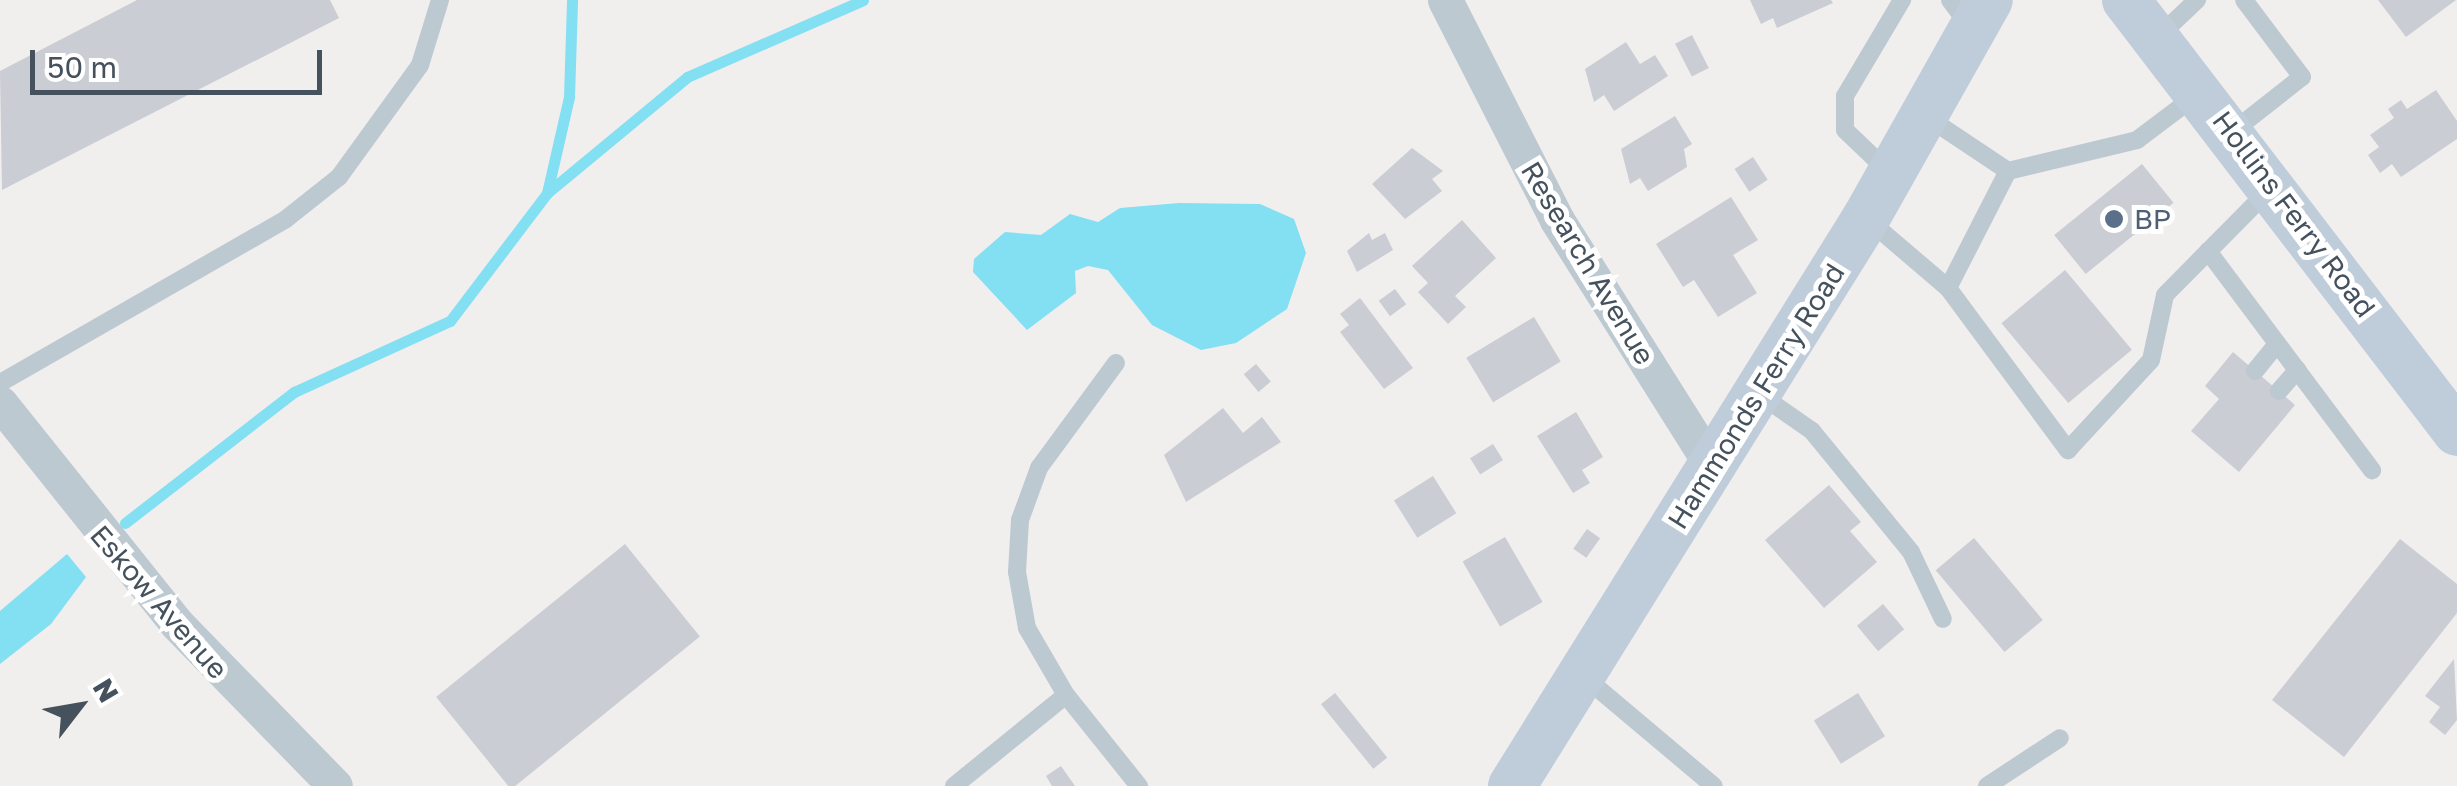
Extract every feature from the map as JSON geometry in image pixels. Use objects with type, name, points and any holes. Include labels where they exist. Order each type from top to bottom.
[{"type":"street","name":"Research Avenue","points":[[1445,0],[1557,220],[1714,468]]},
{"type":"street","name":"Hollins Ferry Road","points":[[2126,0],[2274,185],[2457,432]]},
{"type":"street","name":"Hammonds Ferry Road","points":[[1512,786],[1714,468],[1866,218],[1924,115],[1971,10]]},
{"type":"street","name":"Eskow Avenue","points":[[0,403],[176,624],[335,786]]},
{"type":"lane","points":[[0,383],[286,218],[339,177],[420,66],[440,0]]},
{"type":"lane","points":[[1891,173],[1845,130],[1845,96],[1902,0]]},
{"type":"lane","points":[[2156,38],[2197,0]]},
{"type":"lane","points":[[2232,132],[2302,77],[2244,0]]},
{"type":"lane","points":[[1924,115],[2008,170],[2137,140],[2201,92]]},
{"type":"lane","points":[[1948,288],[2008,170]]},
{"type":"lane","points":[[1866,218],[1948,288],[2068,450],[2150,360],[2164,295],[2274,185]]},
{"type":"lane","points":[[2208,251],[2372,470]]},
{"type":"lane","points":[[2255,371],[2277,344]]},
{"type":"lane","points":[[1116,363],[1039,468],[1020,520],[1017,572],[1027,628],[1066,695],[1139,786]]},
{"type":"lane","points":[[2279,392],[2297,370]]},
{"type":"lane","points":[[1759,393],[1812,431],[1862,491],[1911,552],[1943,619]]},
{"type":"lane","points":[[1582,674],[1714,786]]},
{"type":"lane","points":[[954,786],[1066,695]]},
{"type":"lane","points":[[1987,786],[2060,738]]},
{"type":"water","points":[[1179,203],[1260,204],[1294,219],[1306,253],[1287,309],[1236,343],[1201,350],[1152,325],[1108,270],[1088,266],[1075,271],[1076,293],[1027,330],[973,272],[974,259],[1005,232],[1041,235],[1070,214],[1098,222],[1120,208]]},
{"type":"water","points":[[67,554],[86,577],[51,624],[0,664],[0,611]]},
{"type":"building","points":[[137,0],[330,0],[339,18],[2,190],[0,71]]},
{"type":"building","points":[[1750,0],[1833,3],[1777,28],[1773,18],[1761,24]]},
{"type":"building","points":[[2378,0],[2456,0],[2406,37]]},
{"type":"building","points":[[1692,35],[1709,68],[1692,77],[1675,44]]},
{"type":"building","points":[[1626,42],[1640,64],[1655,55],[1668,76],[1614,111],[1604,95],[1594,102],[1585,69]]},
{"type":"building","points":[[2436,90],[2457,121],[2457,139],[2401,177],[2392,164],[2380,173],[2368,155],[2379,147],[2370,135],[2394,118],[2388,109],[2401,100],[2407,109]]},
{"type":"building","points":[[1675,116],[1692,144],[1684,149],[1687,167],[1648,191],[1640,178],[1630,184],[1621,149]]},
{"type":"building","points":[[1412,148],[1443,171],[1432,179],[1442,191],[1405,219],[1372,184]]},
{"type":"building","points":[[1753,157],[1768,180],[1749,192],[1735,169]]},
{"type":"building","name":"BP","points":[[2142,164],[2173,203],[2086,274],[2054,235]]},
{"type":"building","points":[[1731,197],[1758,240],[1733,255],[1757,293],[1718,317],[1694,280],[1683,287],[1656,244]]},
{"type":"building","points":[[1462,220],[1496,258],[1455,296],[1466,307],[1448,324],[1418,292],[1428,283],[1412,266]]},
{"type":"building","points":[[1369,233],[1372,240],[1385,233],[1393,250],[1357,272],[1347,251]]},
{"type":"building","points":[[2065,270],[2132,350],[2068,403],[2001,323]]},
{"type":"building","points":[[1395,289],[1406,304],[1390,316],[1379,301]]},
{"type":"building","points":[[1360,298],[1413,368],[1384,389],[1340,332],[1349,325],[1340,314]]},
{"type":"building","points":[[1534,317],[1561,362],[1493,402],[1466,358]]},
{"type":"building","points":[[2233,352],[2295,405],[2239,472],[2191,431],[2219,399],[2205,386]]},
{"type":"building","points":[[1256,364],[1271,382],[1259,392],[1244,374]]},
{"type":"building","points":[[1223,408],[1243,433],[1262,417],[1281,442],[1186,502],[1164,455]]},
{"type":"building","points":[[1576,412],[1603,457],[1582,470],[1590,483],[1573,493],[1537,436]]},
{"type":"building","points":[[1493,444],[1503,460],[1480,474],[1470,458]]},
{"type":"building","points":[[1433,476],[1456,513],[1417,538],[1394,500]]},
{"type":"building","points":[[1829,485],[1861,522],[1850,531],[1877,562],[1824,608],[1765,540]]},
{"type":"building","points":[[1587,529],[1600,538],[1586,558],[1573,549]]},
{"type":"building","points":[[1505,537],[1543,602],[1500,626],[1463,562]]},
{"type":"building","points":[[1974,538],[2043,620],[2004,652],[1936,570]]},
{"type":"building","points":[[2400,539],[2457,584],[2457,613],[2344,757],[2272,700]]},
{"type":"building","points":[[625,544],[700,636],[515,786],[508,786],[436,697]]},
{"type":"building","points":[[1883,604],[1904,629],[1878,651],[1857,626]]},
{"type":"building","points":[[2454,659],[2457,720],[2445,735],[2429,722],[2440,707],[2425,696]]},
{"type":"building","points":[[1335,693],[1387,758],[1373,769],[1321,704]]},
{"type":"building","points":[[1858,693],[1885,736],[1841,764],[1814,721]]},
{"type":"building","points":[[1061,766],[1075,786],[1052,786],[1046,776]]},
{"type":"waterway","points":[[547,193],[569,97],[572,0]]},
{"type":"waterway","points":[[125,523],[294,392],[450,321],[547,193],[687,77],[863,0]]},
{"type":"place","name":"BP","points":[[2114,219]]}]
